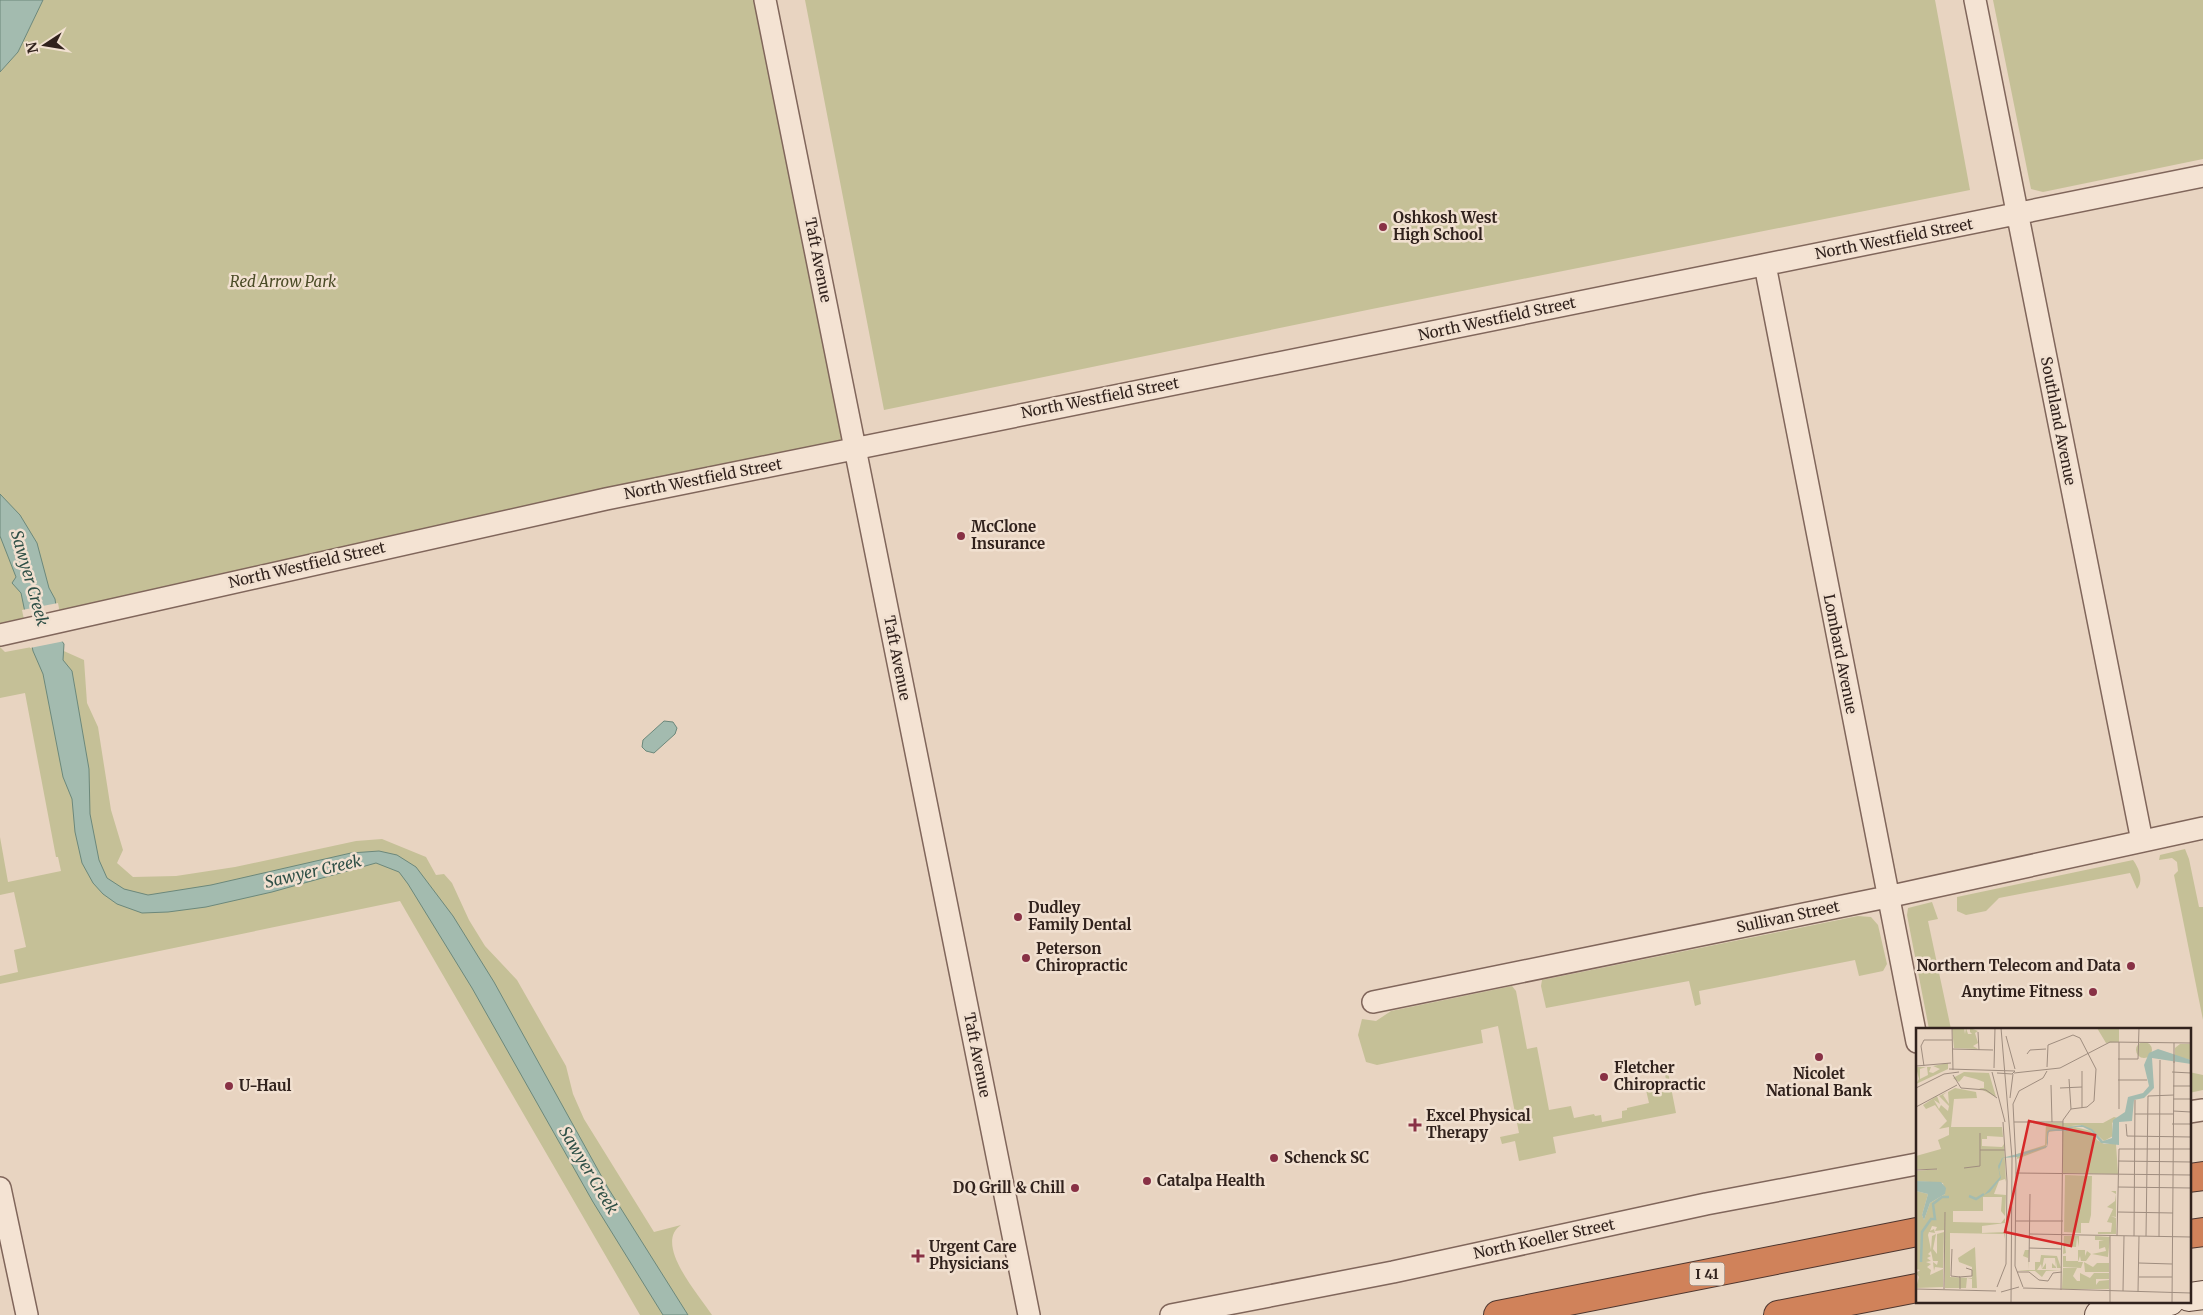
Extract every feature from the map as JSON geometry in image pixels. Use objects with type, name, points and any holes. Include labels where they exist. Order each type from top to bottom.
[{"type":"highway","points":[[2190,1178],[2203,1176]]},
{"type":"highway","name":"I 41","points":[[1498,1315],[1916,1232]]},
{"type":"highway","points":[[2190,1234],[2203,1232]]},
{"type":"highway","points":[[1778,1315],[1916,1288]]},
{"type":"street","name":"Taft Avenue","points":[[765,0],[1029,1315]]},
{"type":"street","name":"Southland Avenue","points":[[1975,0],[2142,841]]},
{"type":"street","name":"North Westfield Street","points":[[7,633],[606,499],[2203,176]]},
{"type":"street","name":"Lombard Avenue","points":[[1764,265],[1916,1037]]},
{"type":"street","name":"Sullivan Street","points":[[1373,1002],[1888,897],[2203,828]]},
{"type":"street","points":[[2190,1112],[2203,1110]]},
{"type":"street","name":"North Koeller Street","points":[[1171,1315],[1392,1272],[1706,1204],[1916,1164]]},
{"type":"street","points":[[0,1188],[27,1315]]},
{"type":"street","points":[[2190,1298],[2203,1295]]},
{"type":"street","points":[[2098,1315],[2165,1302]]},
{"type":"green space","name":"Red Arrow Park","points":[[43,0],[765,0],[855,449],[0,635],[0,72],[18,52]]},
{"type":"green space","name":"Oshkosh West High School","points":[[805,0],[1935,0],[1970,190],[1372,309],[884,410]]},
{"type":"green space","points":[[1993,0],[2203,0],[2203,159],[2043,192],[2031,189]]},
{"type":"green space","points":[[48,644],[84,660],[87,703],[98,727],[111,810],[123,850],[117,863],[133,877],[176,876],[235,867],[356,841],[382,839],[426,857],[436,875],[444,874],[452,883],[469,920],[485,946],[517,980],[566,1066],[573,1094],[584,1119],[654,1232],[681,1225],[674,1234],[672,1244],[675,1257],[689,1283],[712,1315],[640,1315],[400,901],[0,984],[0,976],[18,972],[14,950],[26,947],[14,892],[0,895],[0,837],[8,882],[61,871],[58,857],[56,857],[25,693],[0,698],[0,647],[5,652]]},
{"type":"green space","points":[[2185,849],[2189,859],[2199,907],[2203,907],[2203,1020],[2174,875],[2178,871],[2177,862],[2172,858],[2159,860],[2160,855]]},
{"type":"green space","points":[[2133,860],[2140,874],[2140,882],[2137,889],[2130,873],[1999,898],[1986,911],[1966,915],[1957,911],[1957,897]]},
{"type":"green space","points":[[1932,902],[1938,919],[1928,921],[1951,1028],[1929,1028],[1907,915],[1908,908]]},
{"type":"green space","points":[[1858,916],[1871,917],[1878,925],[1887,964],[1883,971],[1859,976],[1855,960],[1699,991],[1701,1004],[1695,1006],[1689,981],[1546,1008],[1541,986],[1542,980]]},
{"type":"green space","points":[[1512,986],[1516,991],[1527,1049],[1537,1047],[1549,1110],[1571,1106],[1574,1118],[1594,1114],[1595,1116],[1601,1115],[1602,1122],[1622,1118],[1622,1111],[1627,1110],[1627,1108],[1649,1103],[1646,1090],[1667,1086],[1664,1068],[1667,1067],[1676,1113],[1553,1137],[1556,1153],[1519,1161],[1515,1141],[1502,1144],[1500,1137],[1519,1133],[1498,1026],[1481,1030],[1483,1043],[1377,1065],[1366,1062],[1358,1035],[1362,1019],[1376,1021],[1391,1011]]},
{"type":"green space","points":[[2190,1072],[2203,1075],[2203,1090],[2190,1093]]},
{"type":"water","points":[[0,0],[43,0],[18,52],[0,72]]},
{"type":"water","name":"Sawyer Creek","points":[[0,494],[20,515],[37,543],[49,588],[55,599],[61,640],[64,644],[63,660],[72,671],[89,769],[90,814],[99,860],[107,878],[124,889],[148,895],[211,885],[351,853],[379,851],[397,855],[416,867],[453,916],[494,982],[608,1188],[688,1315],[663,1315],[593,1202],[472,988],[399,872],[376,863],[272,892],[206,907],[142,913],[117,904],[103,894],[93,883],[82,863],[75,832],[72,799],[63,777],[43,674],[33,651],[21,593],[12,583],[16,577],[0,536]]},
{"type":"water","points":[[664,721],[673,722],[677,728],[675,734],[654,753],[646,751],[642,747],[643,740]]},
{"type":"pier","points":[[58,603],[65,641],[30,648],[22,610]]},
{"type":"place","name":"Oshkosh West High School","points":[[1383,227]]},
{"type":"place","name":"McClone Insurance","points":[[961,536]]},
{"type":"place","name":"Dudley Family Dental","points":[[1018,917]]},
{"type":"place","name":"Peterson Chiropractic","points":[[1026,958]]},
{"type":"place","name":"Northern Telecom and Data","points":[[2131,966]]},
{"type":"place","name":"Anytime Fitness","points":[[2093,992]]},
{"type":"place","name":"Nicolet National Bank","points":[[1819,1057]]},
{"type":"place","name":"Fletcher Chiropractic","points":[[1604,1077]]},
{"type":"place","name":"U-Haul","points":[[229,1086]]},
{"type":"place","name":"Excel Physical Therapy","points":[[1415,1125]]},
{"type":"place","name":"Schenck SC","points":[[1274,1158]]},
{"type":"place","name":"Catalpa Health","points":[[1147,1181]]},
{"type":"place","name":"DQ Grill & Chill","points":[[1075,1188]]},
{"type":"place","name":"Urgent Care Physicians","points":[[918,1256]]}]
